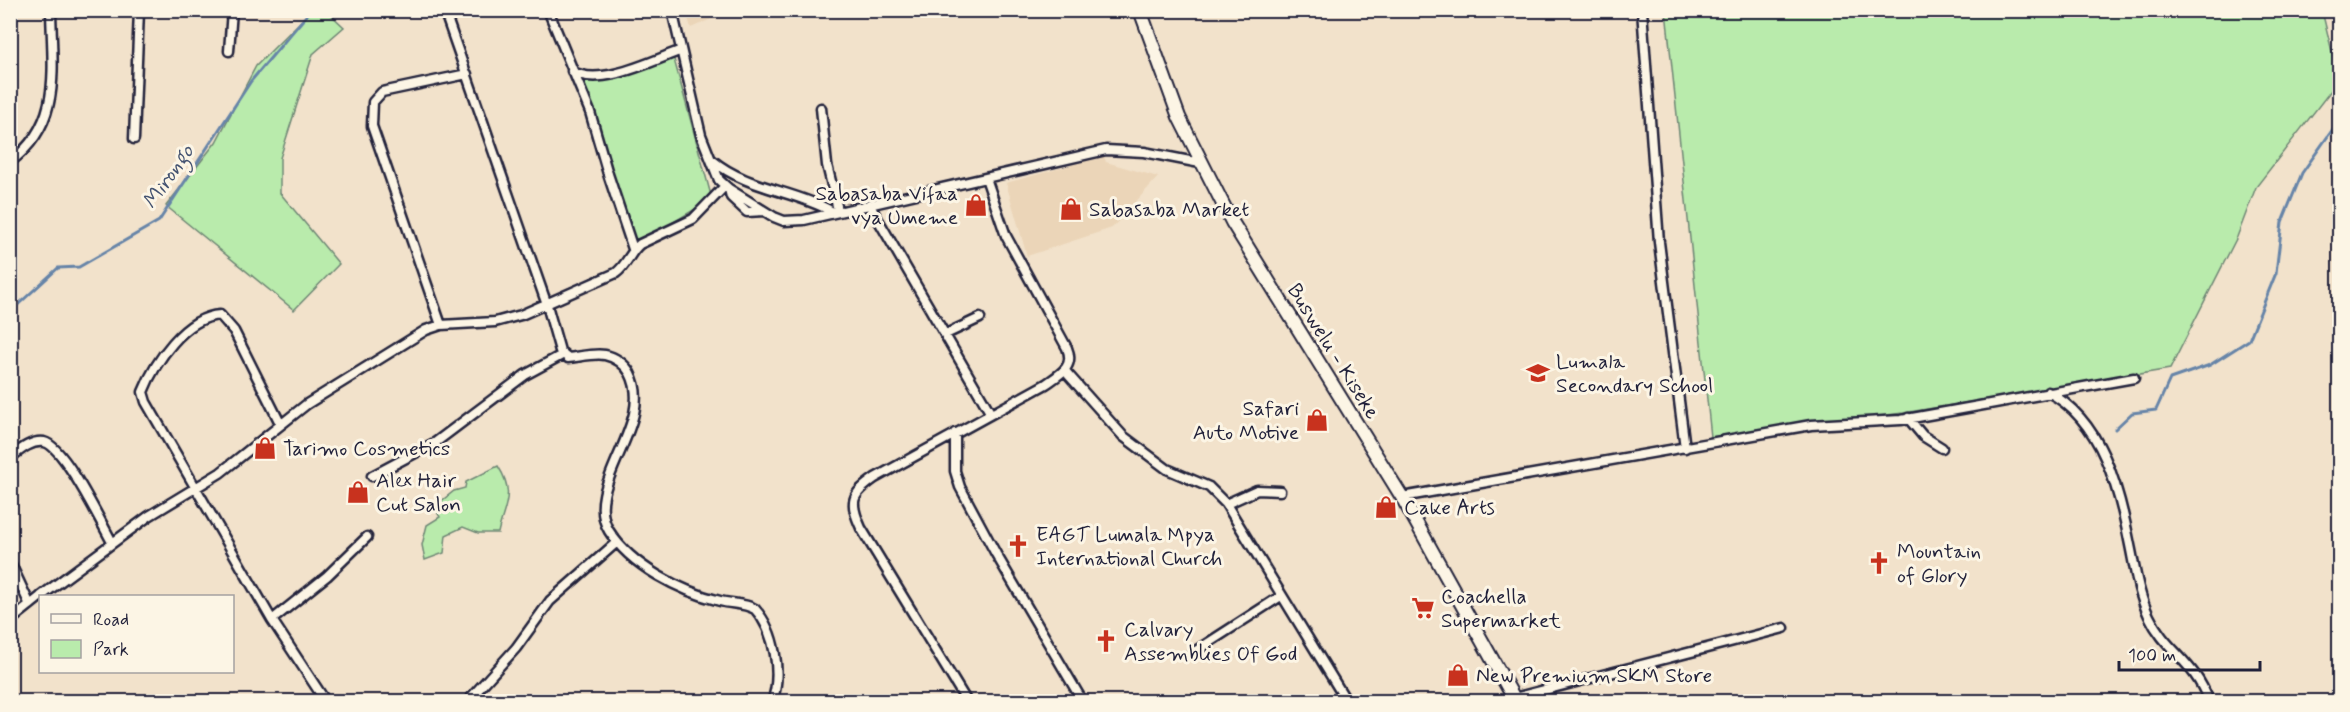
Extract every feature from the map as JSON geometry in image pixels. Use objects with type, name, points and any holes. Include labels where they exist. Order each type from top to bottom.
[{"type":"main road","name":"Buswelu - Kiseke","points":[[1140,10],[1179,117],[1200,163],[1265,278],[1402,496],[1515,700]]},
{"type":"street","points":[[10,162],[23,153],[41,131],[47,115],[52,83],[51,10]]},
{"type":"street","points":[[134,139],[139,10]]},
{"type":"street","points":[[229,51],[232,10]]},
{"type":"street","points":[[444,10],[547,305],[562,355],[568,358],[603,354],[616,359],[626,367],[635,383],[636,399],[632,420],[603,504],[605,522],[617,542],[648,567],[685,589],[721,602],[755,609],[766,629],[775,659],[777,682],[772,702]]},
{"type":"street","points":[[548,10],[590,112],[633,249]]},
{"type":"street","points":[[672,10],[680,51],[709,158],[727,188],[764,212],[784,221],[794,222],[1106,150],[1144,152],[1200,163]]},
{"type":"street","points":[[1642,10],[1659,242],[1685,448]]},
{"type":"street","points":[[571,70],[584,76],[598,77],[680,51]]},
{"type":"street","points":[[441,325],[372,126],[373,102],[382,92],[391,89],[467,74]]},
{"type":"street","points":[[821,108],[835,211]]},
{"type":"street","points":[[709,158],[737,177],[835,211]]},
{"type":"street","points":[[967,702],[861,528],[852,504],[857,491],[875,478],[1065,371],[1069,364],[1069,352],[1006,236],[986,178]]},
{"type":"street","points":[[44,595],[112,542],[220,473],[280,423],[412,339],[441,325],[495,322],[547,305],[616,273],[625,266],[633,249],[693,219],[727,188]]},
{"type":"street","points":[[869,204],[991,414]]},
{"type":"street","points":[[280,423],[224,317],[215,315],[183,333],[155,368],[143,392],[146,402],[272,620],[326,702]]},
{"type":"street","points":[[946,334],[980,318]]},
{"type":"street","points":[[372,476],[436,442],[525,375],[562,355]]},
{"type":"street","points":[[1065,371],[1119,433],[1167,469],[1209,487],[1226,504],[1347,702]]},
{"type":"street","points":[[1402,496],[1811,426],[1908,418],[2134,378]]},
{"type":"street","points":[[2048,392],[2073,409],[2098,444],[2122,511],[2137,584],[2148,614],[2162,639],[2195,672],[2209,702]]},
{"type":"street","points":[[1908,418],[1926,439],[1942,448]]},
{"type":"street","points":[[955,433],[955,471],[960,487],[996,554],[1083,702]]},
{"type":"street","points":[[10,458],[38,442],[46,442],[57,449],[71,468],[112,542]]},
{"type":"street","points":[[1226,504],[1257,490],[1280,491]]},
{"type":"street","points":[[272,620],[327,576],[367,537]]},
{"type":"street","points":[[467,702],[516,648],[550,601],[617,542]]},
{"type":"street","points":[[10,562],[30,605]]},
{"type":"street","points":[[1194,652],[1281,596]]},
{"type":"street","points":[[10,621],[39,598]]},
{"type":"street","points":[[1515,700],[1784,627]]},
{"type":"shaded area","points":[[686,10],[729,11],[691,28]]},
{"type":"shaded area","name":"Sabasaba Market","points":[[1104,156],[1106,162],[1158,177],[1112,228],[1027,256],[1006,183]]},
{"type":"green space","points":[[311,11],[327,11],[344,27],[313,54],[280,158],[280,193],[339,264],[294,310],[166,206],[216,142],[256,66]]},
{"type":"green space","points":[[1666,11],[2322,11],[2339,80],[2256,187],[2237,237],[2170,369],[1903,413],[1711,437]]},
{"type":"green space","points":[[672,52],[712,199],[632,247],[580,81]]},
{"type":"green space","points":[[498,466],[506,484],[507,500],[498,533],[478,533],[463,527],[446,535],[444,553],[425,560],[422,545],[427,525],[440,517],[434,507],[454,491],[465,488],[466,482]]},
{"type":"waterway","name":"Mirongo","points":[[10,312],[58,268],[79,267],[159,221],[251,81],[311,10]]},
{"type":"waterway","points":[[2115,429],[2132,413],[2156,410],[2170,379],[2210,365],[2249,340],[2276,273],[2282,222],[2302,173],[2340,119]]},
{"type":"place","name":"Sabasaba Vifaa vya Umeme","points":[[976,205]]},
{"type":"place","name":"Sabasaba Market","points":[[1071,209]]},
{"type":"place","name":"Lumala Secondary School","points":[[1538,373]]},
{"type":"place","name":"Safari Auto Motive","points":[[1317,420]]},
{"type":"place","name":"Tarimo Cosmetics","points":[[265,448]]},
{"type":"place","name":"Alex Hair Cut Salon","points":[[358,492]]},
{"type":"place","name":"Cake Arts","points":[[1386,507]]},
{"type":"place","name":"EAGT Lumala Mpya International Church","points":[[1018,546]]},
{"type":"place","name":"Mountain of Glory","points":[[1879,563]]},
{"type":"place","name":"Coachella Supermarket","points":[[1423,608]]},
{"type":"place","name":"Calvary Assemblies Of God","points":[[1106,641]]},
{"type":"place","name":"New Premium SKM Store","points":[[1458,675]]}]
